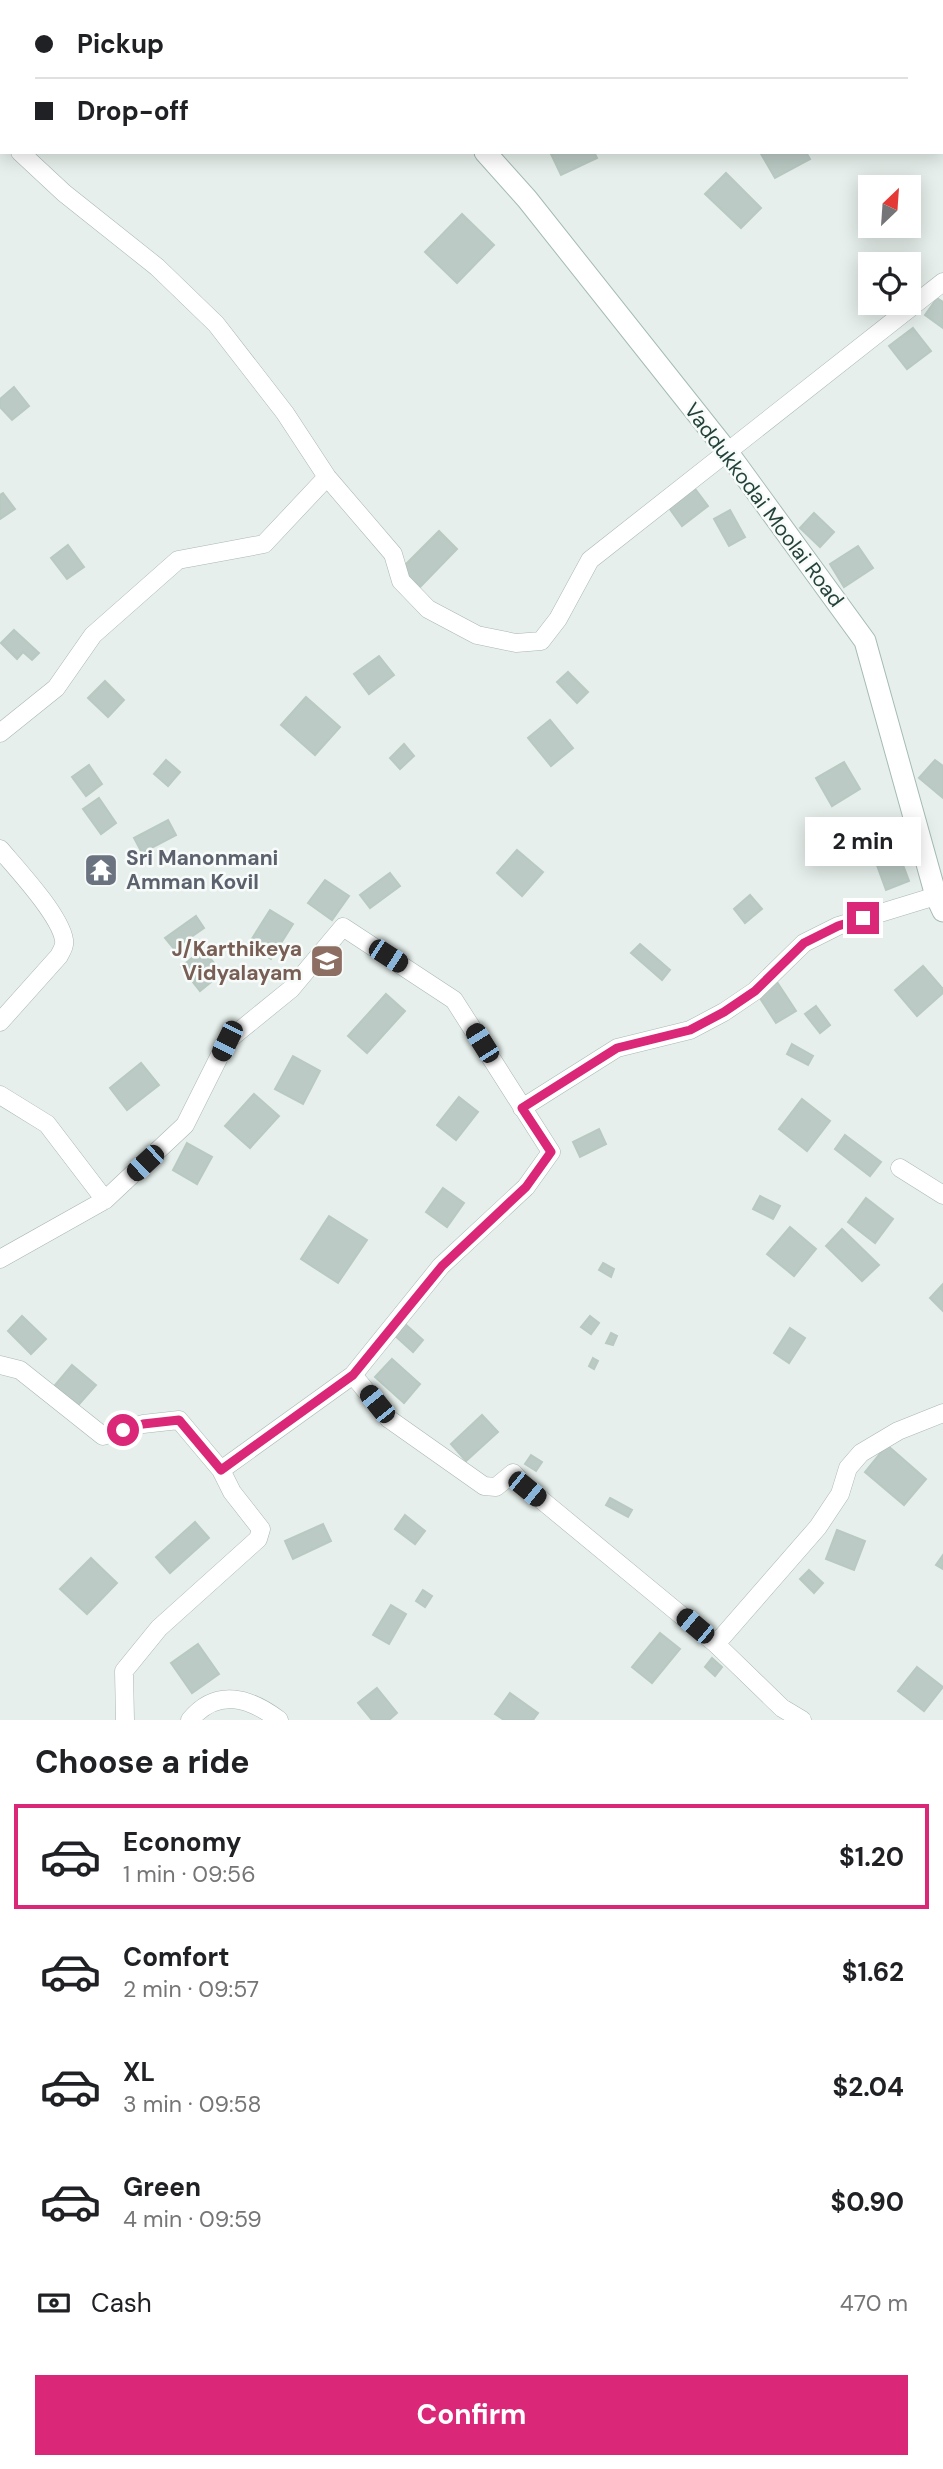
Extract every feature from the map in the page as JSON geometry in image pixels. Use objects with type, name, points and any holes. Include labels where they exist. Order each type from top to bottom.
[{"type":"street","points":[[22,154],[64,194],[157,267],[216,324],[285,413],[327,477],[393,554],[401,581],[428,608],[477,635],[516,643],[541,641],[558,619],[590,559],[943,282]]},
{"type":"street","name":"Vaddukkodai Moolai Road","points":[[487,154],[527,199],[726,450],[864,641],[941,899]]},
{"type":"street","points":[[0,733],[56,688],[93,635],[178,560],[264,544],[327,477]]},
{"type":"street","points":[[0,849],[34,887],[62,932],[65,943],[60,956],[0,1022]]},
{"type":"street","points":[[522,1108],[617,1048],[690,1030],[724,1012],[755,991],[804,943],[838,926],[941,899]]},
{"type":"street","points":[[0,1259],[105,1200],[185,1125],[227,1041],[291,989],[343,927],[454,1000],[551,1152],[526,1187],[442,1266],[353,1375],[221,1470]]},
{"type":"street","points":[[0,1095],[47,1124],[105,1200]]},
{"type":"street","points":[[900,1168],[943,1195]]},
{"type":"street","points":[[0,1365],[20,1370],[103,1436],[143,1424],[179,1420],[221,1470],[232,1492],[261,1529],[258,1539],[159,1628],[124,1671],[125,1720]]},
{"type":"street","points":[[353,1375],[389,1419],[484,1486],[496,1487],[513,1473],[527,1489],[716,1644],[777,1714],[802,1720]]},
{"type":"street","points":[[716,1644],[818,1527],[840,1494],[848,1468],[861,1453],[898,1431],[943,1413]]},
{"type":"street","points":[[190,1720],[208,1703],[236,1697],[267,1711],[279,1720]]},
{"type":"building","points":[[551,154],[595,154],[597,158],[561,175]]},
{"type":"building","points":[[761,154],[807,154],[810,159],[775,178]]},
{"type":"building","points":[[726,173],[761,208],[741,228],[705,194]]},
{"type":"building","points":[[462,214],[494,245],[457,283],[425,252]]},
{"type":"building","points":[[937,298],[943,302],[943,328],[925,315]]},
{"type":"building","points":[[913,328],[931,351],[907,369],[889,346]]},
{"type":"building","points":[[14,387],[29,406],[12,420],[0,407],[0,399]]},
{"type":"building","points":[[693,486],[708,506],[682,526],[667,505]]},
{"type":"building","points":[[3,493],[15,509],[0,519],[0,495]]},
{"type":"building","points":[[730,510],[745,537],[729,546],[714,519]]},
{"type":"building","points":[[814,513],[834,532],[820,547],[800,528]]},
{"type":"building","points":[[439,531],[457,549],[420,587],[401,569]]},
{"type":"building","points":[[68,545],[84,567],[67,579],[51,558]]},
{"type":"building","points":[[858,546],[873,568],[844,587],[830,564]]},
{"type":"building","points":[[14,630],[39,653],[32,660],[23,652],[17,659],[1,643]]},
{"type":"building","points":[[379,656],[394,675],[369,694],[354,674]]},
{"type":"building","points":[[568,672],[588,692],[577,703],[557,682]]},
{"type":"building","points":[[105,681],[124,700],[108,717],[88,698]]},
{"type":"building","points":[[306,697],[340,727],[315,755],[281,725]]},
{"type":"building","points":[[550,720],[573,748],[551,766],[528,738]]},
{"type":"building","points":[[404,744],[414,756],[400,769],[390,758]]},
{"type":"building","points":[[166,760],[180,772],[168,786],[154,774]]},
{"type":"building","points":[[935,760],[943,766],[943,798],[919,778]]},
{"type":"building","points":[[844,762],[860,789],[832,806],[816,778]]},
{"type":"building","points":[[89,765],[102,784],[86,796],[72,777]]},
{"type":"building","points":[[99,798],[116,823],[101,834],[83,809]]},
{"type":"building","points":[[168,820],[176,835],[142,853],[134,838]]},
{"type":"building","points":[[897,849],[909,881],[886,890],[874,857]]},
{"type":"building","points":[[517,850],[543,872],[522,896],[497,873]]},
{"type":"building","points":[[390,873],[400,886],[370,908],[360,895]]},
{"type":"building","points":[[325,880],[349,896],[332,920],[308,903]]},
{"type":"building","points":[[750,895],[762,909],[745,923],[734,909]]},
{"type":"building","points":[[270,910],[293,924],[271,959],[248,945]]},
{"type":"building","points":[[196,916],[204,928],[174,949],[165,938]]},
{"type":"building","points":[[640,944],[670,970],[662,980],[631,953]]},
{"type":"building","points":[[203,949],[222,973],[200,991],[181,967]]},
{"type":"building","points":[[923,966],[943,989],[943,993],[917,1016],[895,990]]},
{"type":"building","points":[[777,982],[796,1011],[776,1023],[758,995]]},
{"type":"building","points":[[386,994],[405,1011],[367,1053],[348,1036]]},
{"type":"building","points":[[816,1006],[830,1025],[820,1033],[805,1014]]},
{"type":"building","points":[[792,1044],[813,1056],[808,1065],[787,1054]]},
{"type":"building","points":[[293,1056],[320,1071],[303,1104],[275,1089]]},
{"type":"building","points":[[141,1063],[159,1085],[127,1110],[110,1088]]},
{"type":"building","points":[[254,1094],[279,1116],[250,1148],[225,1126]]},
{"type":"building","points":[[459,1097],[478,1112],[456,1140],[437,1125]]},
{"type":"building","points":[[802,1099],[830,1121],[807,1151],[779,1129]]},
{"type":"building","points":[[599,1129],[606,1144],[580,1157],[573,1142]]},
{"type":"building","points":[[845,1135],[881,1162],[870,1176],[835,1149]]},
{"type":"building","points":[[187,1143],[212,1157],[197,1184],[173,1170]]},
{"type":"building","points":[[443,1188],[464,1203],[447,1227],[426,1212]]},
{"type":"building","points":[[760,1196],[780,1206],[773,1219],[753,1209]]},
{"type":"building","points":[[866,1198],[893,1219],[875,1243],[848,1222]]},
{"type":"building","points":[[329,1216],[367,1240],[338,1283],[301,1259]]},
{"type":"building","points":[[790,1227],[816,1249],[794,1276],[767,1254]]},
{"type":"building","points":[[842,1229],[879,1265],[862,1281],[826,1246]]},
{"type":"building","points":[[603,1263],[614,1269],[611,1277],[599,1270]]},
{"type":"building","points":[[943,1284],[943,1311],[930,1298]]},
{"type":"building","points":[[22,1316],[46,1339],[31,1354],[8,1331]]},
{"type":"building","points":[[590,1316],[599,1323],[591,1334],[581,1327]]},
{"type":"building","points":[[404,1323],[423,1340],[413,1352],[393,1334]]},
{"type":"building","points":[[790,1328],[805,1338],[789,1363],[774,1353]]},
{"type":"building","points":[[611,1333],[617,1336],[613,1345],[606,1343]]},
{"type":"building","points":[[593,1358],[598,1361],[594,1369],[589,1366]]},
{"type":"building","points":[[392,1359],[420,1384],[404,1403],[375,1377]]},
{"type":"building","points":[[72,1365],[96,1385],[73,1411],[51,1390]]},
{"type":"building","points":[[482,1415],[498,1432],[466,1461],[451,1444]]},
{"type":"building","points":[[887,1445],[926,1479],[904,1505],[865,1472]]},
{"type":"building","points":[[531,1455],[542,1462],[536,1471],[525,1464]]},
{"type":"building","points":[[610,1498],[632,1510],[628,1517],[606,1505]]},
{"type":"building","points":[[405,1515],[425,1531],[415,1544],[395,1529]]},
{"type":"building","points":[[195,1522],[209,1538],[170,1573],[156,1557]]},
{"type":"building","points":[[323,1524],[331,1541],[293,1559],[285,1541]]},
{"type":"building","points":[[837,1530],[865,1541],[854,1570],[826,1559]]},
{"type":"building","points":[[943,1555],[943,1569],[936,1565]]},
{"type":"building","points":[[91,1558],[117,1583],[87,1614],[60,1589]]},
{"type":"building","points":[[809,1570],[823,1583],[814,1593],[800,1579]]},
{"type":"building","points":[[423,1590],[432,1596],[425,1607],[416,1601]]},
{"type":"building","points":[[391,1605],[406,1614],[389,1644],[373,1635]]},
{"type":"building","points":[[660,1633],[680,1649],[652,1683],[632,1667]]},
{"type":"building","points":[[198,1644],[219,1674],[192,1693],[171,1663]]},
{"type":"building","points":[[712,1658],[722,1667],[715,1676],[705,1667]]},
{"type":"building","points":[[917,1667],[943,1687],[924,1711],[898,1691]]},
{"type":"building","points":[[377,1688],[397,1713],[389,1720],[372,1720],[358,1703]]},
{"type":"building","points":[[510,1693],[538,1713],[533,1720],[504,1720],[495,1714]]},
{"type":"place","name":"Sri Manonmani Amman Kovil","points":[[101,870]]},
{"type":"place","name":"J/Karthikeya Vidyalayam","points":[[327,961]]},
{"type":"route","points":[[123,1430],[143,1424],[179,1420],[221,1470],[353,1375],[442,1266],[526,1187],[551,1152],[522,1108],[617,1048],[690,1030],[724,1012],[755,991],[804,943],[838,926],[863,918]]}]
